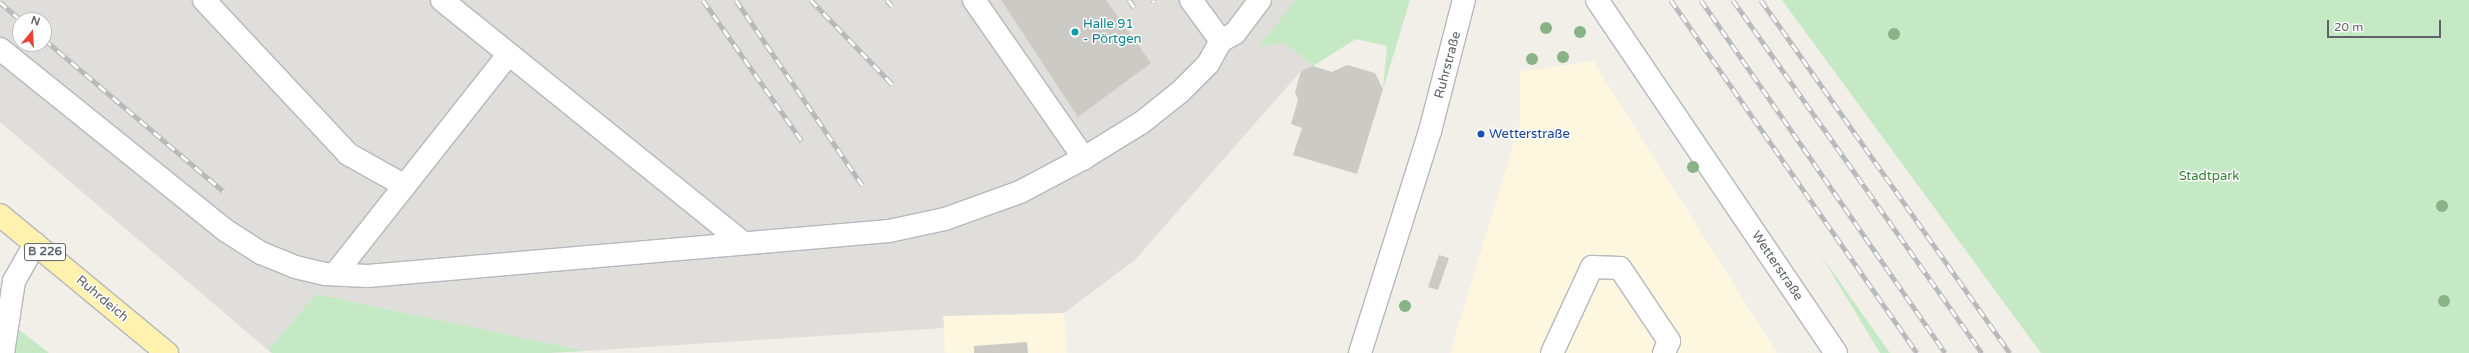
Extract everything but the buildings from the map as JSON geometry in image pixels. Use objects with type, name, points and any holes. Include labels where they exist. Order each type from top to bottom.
[{"type":"main road","name":"Ruhrdeich","points":[[0,215],[167,353]]},
{"type":"street","points":[[204,0],[348,154],[405,186]]},
{"type":"street","points":[[442,0],[743,243]]},
{"type":"street","points":[[974,0],[1084,158]]},
{"type":"street","points":[[1191,0],[1221,41]]},
{"type":"street","points":[[0,49],[225,230],[261,253],[295,267],[335,274],[368,276],[889,231],[945,219],[1020,192],[1084,158],[1141,123],[1180,92],[1208,64],[1221,41],[1235,33],[1260,0]]},
{"type":"street","name":"Ruhrstraße","points":[[1360,353],[1430,131],[1464,0]]},
{"type":"street","name":"Wetterstraße","points":[[1597,0],[1836,353]]},
{"type":"street","points":[[335,274],[509,54]]},
{"type":"street","points":[[3,353],[14,281],[36,244]]},
{"type":"street","points":[[1552,353],[1592,267],[1620,268],[1669,340],[1664,353]]},
{"type":"shaded area","points":[[0,0],[1325,0],[1284,43],[1313,66],[1301,71],[1135,260],[1064,313],[943,316],[944,328],[585,351],[316,294],[268,350],[0,122]]},
{"type":"shaded area","points":[[1593,61],[1777,353],[1450,353],[1520,123],[1520,72]]},
{"type":"shaded area","points":[[1064,313],[1067,353],[945,353],[943,316]]},
{"type":"green space","points":[[1296,0],[1410,0],[1383,89],[1387,46],[1356,39],[1313,66],[1284,43],[1258,47]]},
{"type":"green space","name":"Stadtpark","points":[[1782,0],[2469,0],[2469,353],[2041,353]]},
{"type":"green space","points":[[1822,257],[1890,353],[1880,353]]},
{"type":"green space","points":[[316,294],[585,351],[550,353],[272,353],[268,350]]},
{"type":"green space","points":[[0,315],[49,353],[0,353]]},
{"type":"railway","points":[[703,0],[802,141]]},
{"type":"railway","points":[[736,0],[862,185]]},
{"type":"railway","points":[[811,0],[892,84]]},
{"type":"railway","points":[[887,0],[892,6]]},
{"type":"railway","points":[[1129,0],[1134,7]]},
{"type":"railway","points":[[1671,0],[1917,353]]},
{"type":"railway","points":[[1701,0],[1945,353]]},
{"type":"railway","points":[[1733,0],[1982,353]]},
{"type":"railway","points":[[1761,0],[2010,353]]},
{"type":"railway","points":[[0,2],[12,12]]},
{"type":"railway","points":[[52,46],[223,191]]},
{"type":"place","name":"Halle 91 - Pörtgen","points":[[1075,32]]},
{"type":"place","name":"Wetterstraße","points":[[1481,134]]}]
